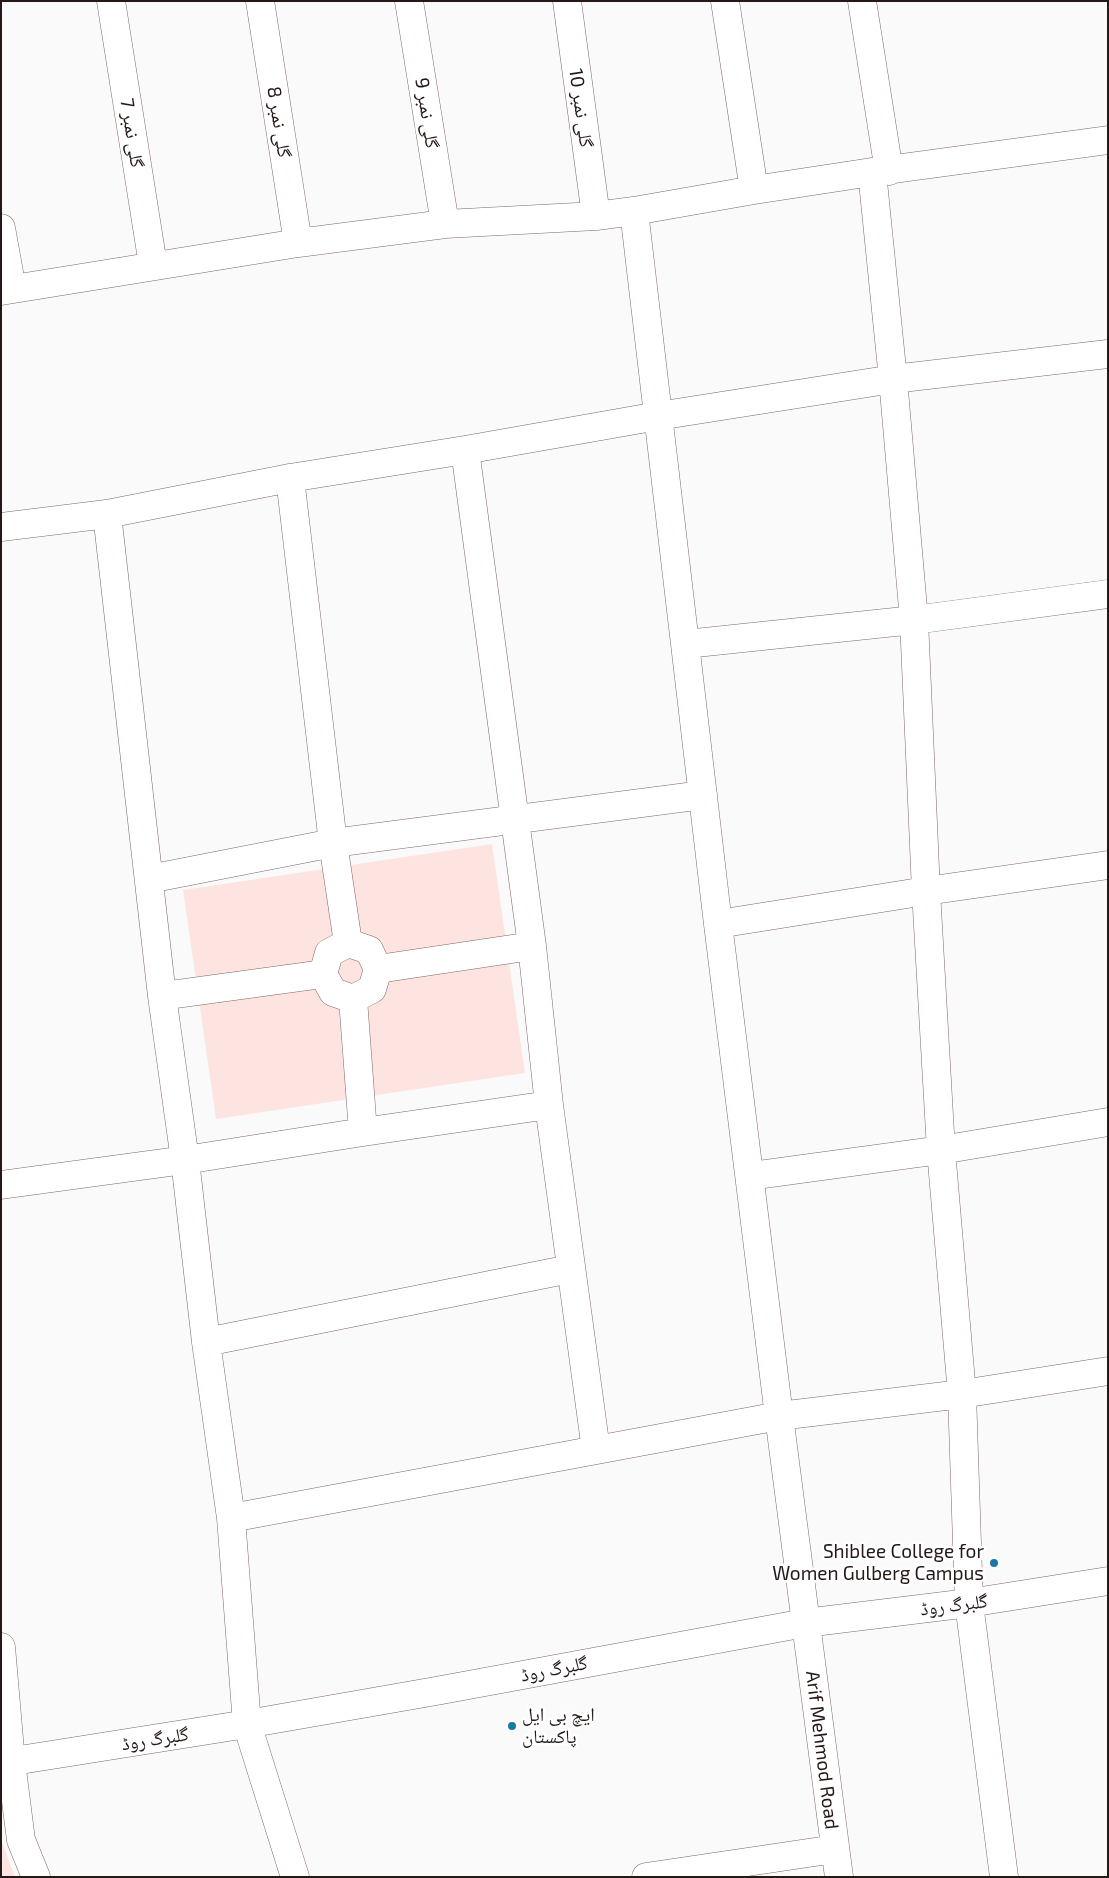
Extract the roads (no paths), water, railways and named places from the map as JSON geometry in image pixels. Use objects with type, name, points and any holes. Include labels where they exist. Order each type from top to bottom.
[{"type":"street","name":"گلی نمبر 7","points":[[111,1],[153,265]]},
{"type":"street","name":"گلی نمبر 8","points":[[260,1],[298,243]]},
{"type":"street","name":"گلی نمبر 9","points":[[410,1],[445,224]]},
{"type":"street","name":"گلی نمبر 10","points":[[566,1],[596,216]]},
{"type":"street","points":[[725,1],[754,190]]},
{"type":"street","points":[[862,1],[880,172],[893,379],[914,620],[926,891],[941,1150],[962,1394],[969,1604],[1004,1877]]},
{"type":"street","points":[[1,228],[6,290],[298,243],[445,224],[596,216],[754,190],[1108,140]]},
{"type":"street","name":"Arif Mehmod Road","points":[[634,211],[718,924],[839,1877]]},
{"type":"street","points":[[1,526],[107,514],[290,478],[658,416],[893,379],[1108,354]]},
{"type":"street","points":[[465,450],[516,820],[549,1106],[596,1450]]},
{"type":"street","points":[[290,478],[333,843],[348,944]]},
{"type":"street","points":[[107,514],[162,996],[185,1160],[206,1342],[231,1518],[247,1724],[295,1877]]},
{"type":"street","points":[[686,644],[914,620],[1108,594]]},
{"type":"street","points":[[150,879],[333,843],[703,795]]},
{"type":"street","points":[[718,924],[926,891],[1108,865]]},
{"type":"street","points":[[348,944],[369,950],[378,968],[372,989],[353,999],[333,992],[323,974],[330,953],[348,944]]},
{"type":"street","points":[[378,968],[532,946]]},
{"type":"street","points":[[162,996],[323,974]]},
{"type":"street","points":[[353,999],[363,1132]]},
{"type":"street","points":[[1,1186],[549,1106]]},
{"type":"street","points":[[750,1176],[941,1150],[1108,1122]]},
{"type":"street","points":[[206,1342],[570,1269]]},
{"type":"street","points":[[231,1518],[779,1416],[962,1394],[1108,1371]]},
{"type":"street","name":"گلبرگ روڈ","points":[[6,1762],[247,1724],[806,1623],[969,1604],[1108,1581]]},
{"type":"street","points":[[1,1647],[6,1762],[22,1840],[36,1877]]},
{"type":"street","points":[[646,1877],[835,1849]]},
{"type":"place","name":"Shiblee College for Women Gulberg Campus","points":[[994,1563]]},
{"type":"place","name":"ایچ بی ایل پاکستان","points":[[512,1726]]}]
